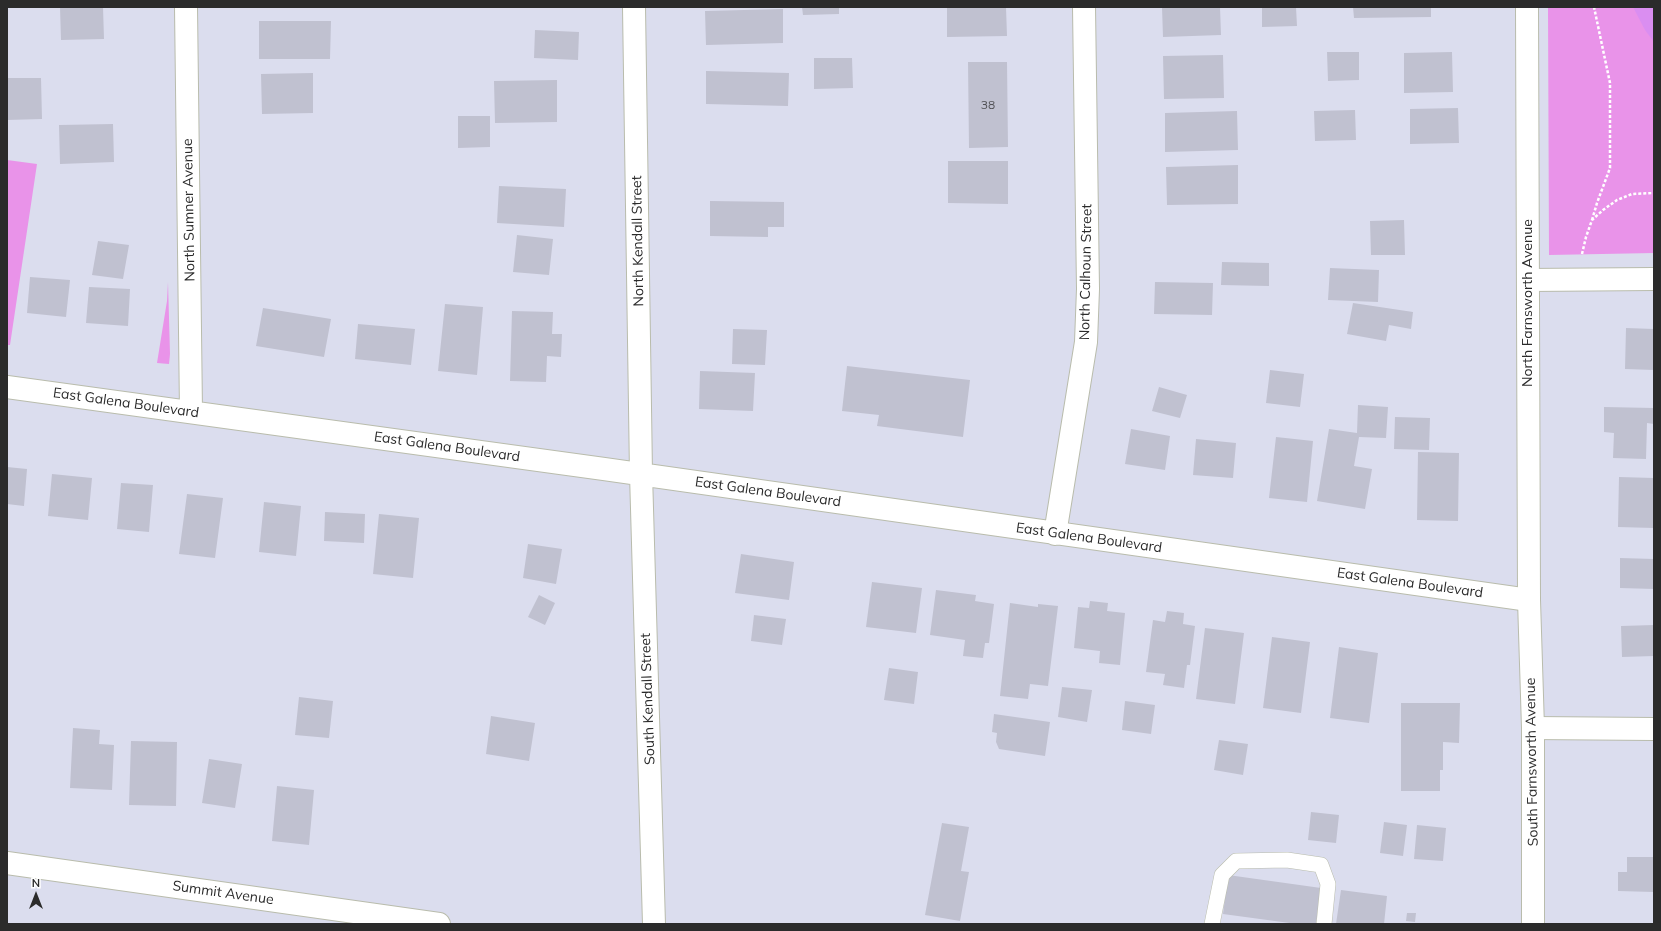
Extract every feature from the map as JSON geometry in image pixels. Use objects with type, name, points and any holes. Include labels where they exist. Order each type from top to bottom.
[{"type":"street","name":"North Sumner Avenue","points":[[186,7],[192,412]]},
{"type":"street","name":"North Kendall Street","points":[[634,7],[641,474]]},
{"type":"street","name":"North Calhoun Street","points":[[1055,534],[1086,342],[1088,289],[1084,7]]},
{"type":"street","name":"North Farnsworth Avenue","points":[[1527,7],[1529,600]]},
{"type":"street","points":[[1528,280],[1654,279]]},
{"type":"street","name":"East Galena Boulevard","points":[[7,387],[641,474],[1055,534],[1529,600]]},
{"type":"street","name":"South Kendall Street","points":[[641,474],[654,924]]},
{"type":"street","name":"South Farnsworth Avenue","points":[[1529,600],[1533,728],[1533,924]]},
{"type":"street","points":[[1533,728],[1654,729]]},
{"type":"street","name":"Summit Avenue","points":[[7,862],[439,924]]},
{"type":"lane","points":[[1212,924],[1222,875],[1236,862],[1287,860],[1321,865],[1328,884],[1324,924]]},
{"type":"path","points":[[1577,280],[1586,237],[1610,168],[1610,83],[1594,7]]},
{"type":"path","points":[[1592,220],[1617,200],[1632,194],[1654,193]]},
{"type":"shaded area","points":[[1548,7],[1654,7],[1654,253],[1549,255]]},
{"type":"shaded area","points":[[1633,7],[1654,7],[1654,42],[1645,30]]},
{"type":"shaded area","points":[[7,160],[37,164],[10,345],[7,345]]},
{"type":"shaded area","points":[[168,282],[169,364],[157,363],[167,301]]},
{"type":"building","points":[[60,7],[103,7],[104,39],[61,40]]},
{"type":"building","points":[[802,7],[839,7],[839,14],[803,15]]},
{"type":"building","points":[[947,7],[1006,7],[1007,36],[947,37]]},
{"type":"building","points":[[1162,7],[1220,7],[1221,35],[1163,37]]},
{"type":"building","points":[[1262,7],[1296,7],[1297,26],[1262,27]]},
{"type":"building","points":[[1353,7],[1431,7],[1431,17],[1354,18]]},
{"type":"building","points":[[783,9],[783,43],[706,45],[705,11]]},
{"type":"building","points":[[259,21],[331,21],[330,59],[259,59]]},
{"type":"building","points":[[535,30],[579,32],[578,60],[534,58]]},
{"type":"building","points":[[1327,52],[1359,52],[1359,80],[1328,81]]},
{"type":"building","points":[[1452,52],[1453,92],[1404,93],[1404,53]]},
{"type":"building","points":[[1223,55],[1224,98],[1164,99],[1163,56]]},
{"type":"building","points":[[814,58],[852,58],[853,88],[814,89]]},
{"type":"building","points":[[968,62],[1007,62],[1008,147],[969,148]]},
{"type":"building","points":[[706,71],[789,73],[788,106],[706,104]]},
{"type":"building","points":[[313,73],[313,113],[262,114],[261,74]]},
{"type":"building","points":[[7,78],[41,78],[42,119],[7,120]]},
{"type":"building","points":[[557,80],[557,122],[495,123],[494,81]]},
{"type":"building","points":[[1458,108],[1459,143],[1410,144],[1410,109]]},
{"type":"building","points":[[1355,110],[1356,140],[1315,141],[1314,111]]},
{"type":"building","points":[[1237,111],[1238,150],[1165,152],[1165,113]]},
{"type":"building","points":[[458,116],[490,116],[490,147],[458,148]]},
{"type":"building","points":[[113,124],[114,162],[60,164],[59,125]]},
{"type":"building","points":[[948,161],[1008,161],[1008,204],[948,203]]},
{"type":"building","points":[[1238,165],[1238,204],[1167,205],[1166,167]]},
{"type":"building","points":[[499,186],[566,189],[564,227],[497,223]]},
{"type":"building","points":[[710,201],[784,202],[784,227],[768,227],[768,237],[710,236]]},
{"type":"building","points":[[1404,220],[1405,255],[1371,255],[1370,221]]},
{"type":"building","points":[[517,235],[553,239],[549,275],[513,272]]},
{"type":"building","points":[[98,241],[129,245],[123,279],[92,275]]},
{"type":"building","points":[[1222,262],[1269,263],[1269,286],[1221,285]]},
{"type":"building","points":[[1330,268],[1379,270],[1378,302],[1328,300]]},
{"type":"building","points":[[30,277],[70,280],[66,317],[27,313]]},
{"type":"building","points":[[1155,282],[1213,283],[1212,315],[1154,314]]},
{"type":"building","points":[[89,287],[130,289],[128,326],[86,323]]},
{"type":"building","points":[[1353,303],[1413,312],[1411,329],[1389,325],[1386,341],[1347,334]]},
{"type":"building","points":[[445,304],[483,307],[477,375],[438,371]]},
{"type":"building","points":[[263,308],[331,319],[324,357],[256,346]]},
{"type":"building","points":[[512,311],[553,312],[552,334],[562,334],[561,357],[547,356],[546,382],[510,381]]},
{"type":"building","points":[[358,324],[415,329],[411,365],[355,359]]},
{"type":"building","points":[[1626,328],[1654,329],[1654,370],[1625,369]]},
{"type":"building","points":[[733,329],[767,330],[765,365],[732,364]]},
{"type":"building","points":[[847,366],[970,380],[963,437],[877,426],[879,415],[842,411]]},
{"type":"building","points":[[1270,370],[1304,374],[1300,407],[1266,403]]},
{"type":"building","points":[[700,371],[755,373],[753,411],[699,409]]},
{"type":"building","points":[[1159,387],[1187,395],[1180,418],[1152,411]]},
{"type":"building","points":[[1358,405],[1388,407],[1386,438],[1359,437],[1354,466],[1372,469],[1365,509],[1317,501],[1329,429],[1357,433]]},
{"type":"building","points":[[1604,407],[1654,408],[1654,424],[1647,423],[1646,459],[1613,458],[1614,433],[1604,432]]},
{"type":"building","points":[[1395,417],[1430,418],[1429,450],[1394,449]]},
{"type":"building","points":[[1131,429],[1170,436],[1165,470],[1125,464]]},
{"type":"building","points":[[1276,437],[1313,441],[1307,502],[1269,498]]},
{"type":"building","points":[[1196,439],[1236,443],[1233,478],[1193,475]]},
{"type":"building","points":[[1418,452],[1459,453],[1458,521],[1417,520]]},
{"type":"building","points":[[7,467],[27,469],[24,506],[7,504]]},
{"type":"building","points":[[52,474],[92,478],[88,520],[48,516]]},
{"type":"building","points":[[1619,477],[1654,478],[1654,528],[1618,527]]},
{"type":"building","points":[[121,483],[153,485],[149,532],[117,529]]},
{"type":"building","points":[[187,494],[223,498],[215,558],[179,554]]},
{"type":"building","points":[[264,502],[301,506],[296,556],[259,552]]},
{"type":"building","points":[[325,512],[365,514],[364,543],[324,541]]},
{"type":"building","points":[[379,514],[419,518],[413,578],[373,574]]},
{"type":"building","points":[[528,544],[562,549],[556,584],[523,578]]},
{"type":"building","points":[[741,554],[794,562],[789,600],[735,593]]},
{"type":"building","points":[[1620,558],[1654,559],[1654,589],[1620,588]]},
{"type":"building","points":[[872,582],[922,588],[916,633],[866,627]]},
{"type":"building","points":[[936,590],[976,595],[975,601],[994,604],[989,643],[985,643],[983,658],[963,656],[965,640],[930,635]]},
{"type":"building","points":[[539,595],[555,603],[545,625],[528,617]]},
{"type":"building","points":[[1090,601],[1108,603],[1107,611],[1125,613],[1120,665],[1099,663],[1100,651],[1074,648],[1078,607],[1089,608]]},
{"type":"building","points":[[1010,603],[1038,607],[1038,604],[1058,606],[1048,686],[1030,684],[1028,699],[1000,696]]},
{"type":"building","points":[[1167,611],[1184,613],[1183,624],[1195,626],[1190,665],[1187,665],[1184,688],[1163,685],[1165,674],[1146,672],[1153,620],[1165,622]]},
{"type":"building","points":[[754,615],[786,619],[782,645],[751,641]]},
{"type":"building","points":[[1654,625],[1654,656],[1622,657],[1621,626]]},
{"type":"building","points":[[1205,628],[1244,633],[1235,704],[1196,699]]},
{"type":"building","points":[[1272,637],[1310,642],[1301,713],[1263,708]]},
{"type":"building","points":[[1339,647],[1378,653],[1369,723],[1330,718]]},
{"type":"building","points":[[889,668],[918,672],[914,704],[884,700]]},
{"type":"building","points":[[1062,687],[1092,690],[1087,722],[1058,717]]},
{"type":"building","points":[[299,697],[333,701],[329,738],[295,735]]},
{"type":"building","points":[[1125,701],[1155,705],[1151,734],[1122,730]]},
{"type":"building","points":[[1401,703],[1460,703],[1459,743],[1443,742],[1443,770],[1440,770],[1440,791],[1401,791]]},
{"type":"building","points":[[994,714],[1050,722],[1045,756],[999,749],[996,742],[997,733],[992,732]]},
{"type":"building","points":[[491,716],[535,723],[529,761],[486,754]]},
{"type":"building","points":[[73,728],[100,730],[99,744],[114,745],[112,790],[70,788]]},
{"type":"building","points":[[1219,740],[1248,744],[1243,775],[1214,770]]},
{"type":"building","points":[[131,741],[177,742],[176,806],[129,805]]},
{"type":"building","points":[[209,759],[242,764],[235,808],[202,803]]},
{"type":"building","points":[[277,786],[314,790],[309,845],[272,841]]},
{"type":"building","points":[[1311,812],[1339,815],[1336,843],[1308,840]]},
{"type":"building","points":[[1384,822],[1407,825],[1403,856],[1380,853]]},
{"type":"building","points":[[942,823],[969,827],[961,871],[969,872],[960,921],[925,915]]},
{"type":"building","points":[[1417,825],[1446,828],[1443,861],[1414,859]]},
{"type":"building","points":[[1627,857],[1654,857],[1654,892],[1618,891],[1618,872],[1627,872]]},
{"type":"building","points":[[1228,875],[1321,888],[1316,924],[1297,924],[1223,914]]},
{"type":"building","points":[[1341,890],[1387,896],[1384,924],[1336,924]]},
{"type":"building","points":[[1407,913],[1416,913],[1415,922],[1406,921]]}]
